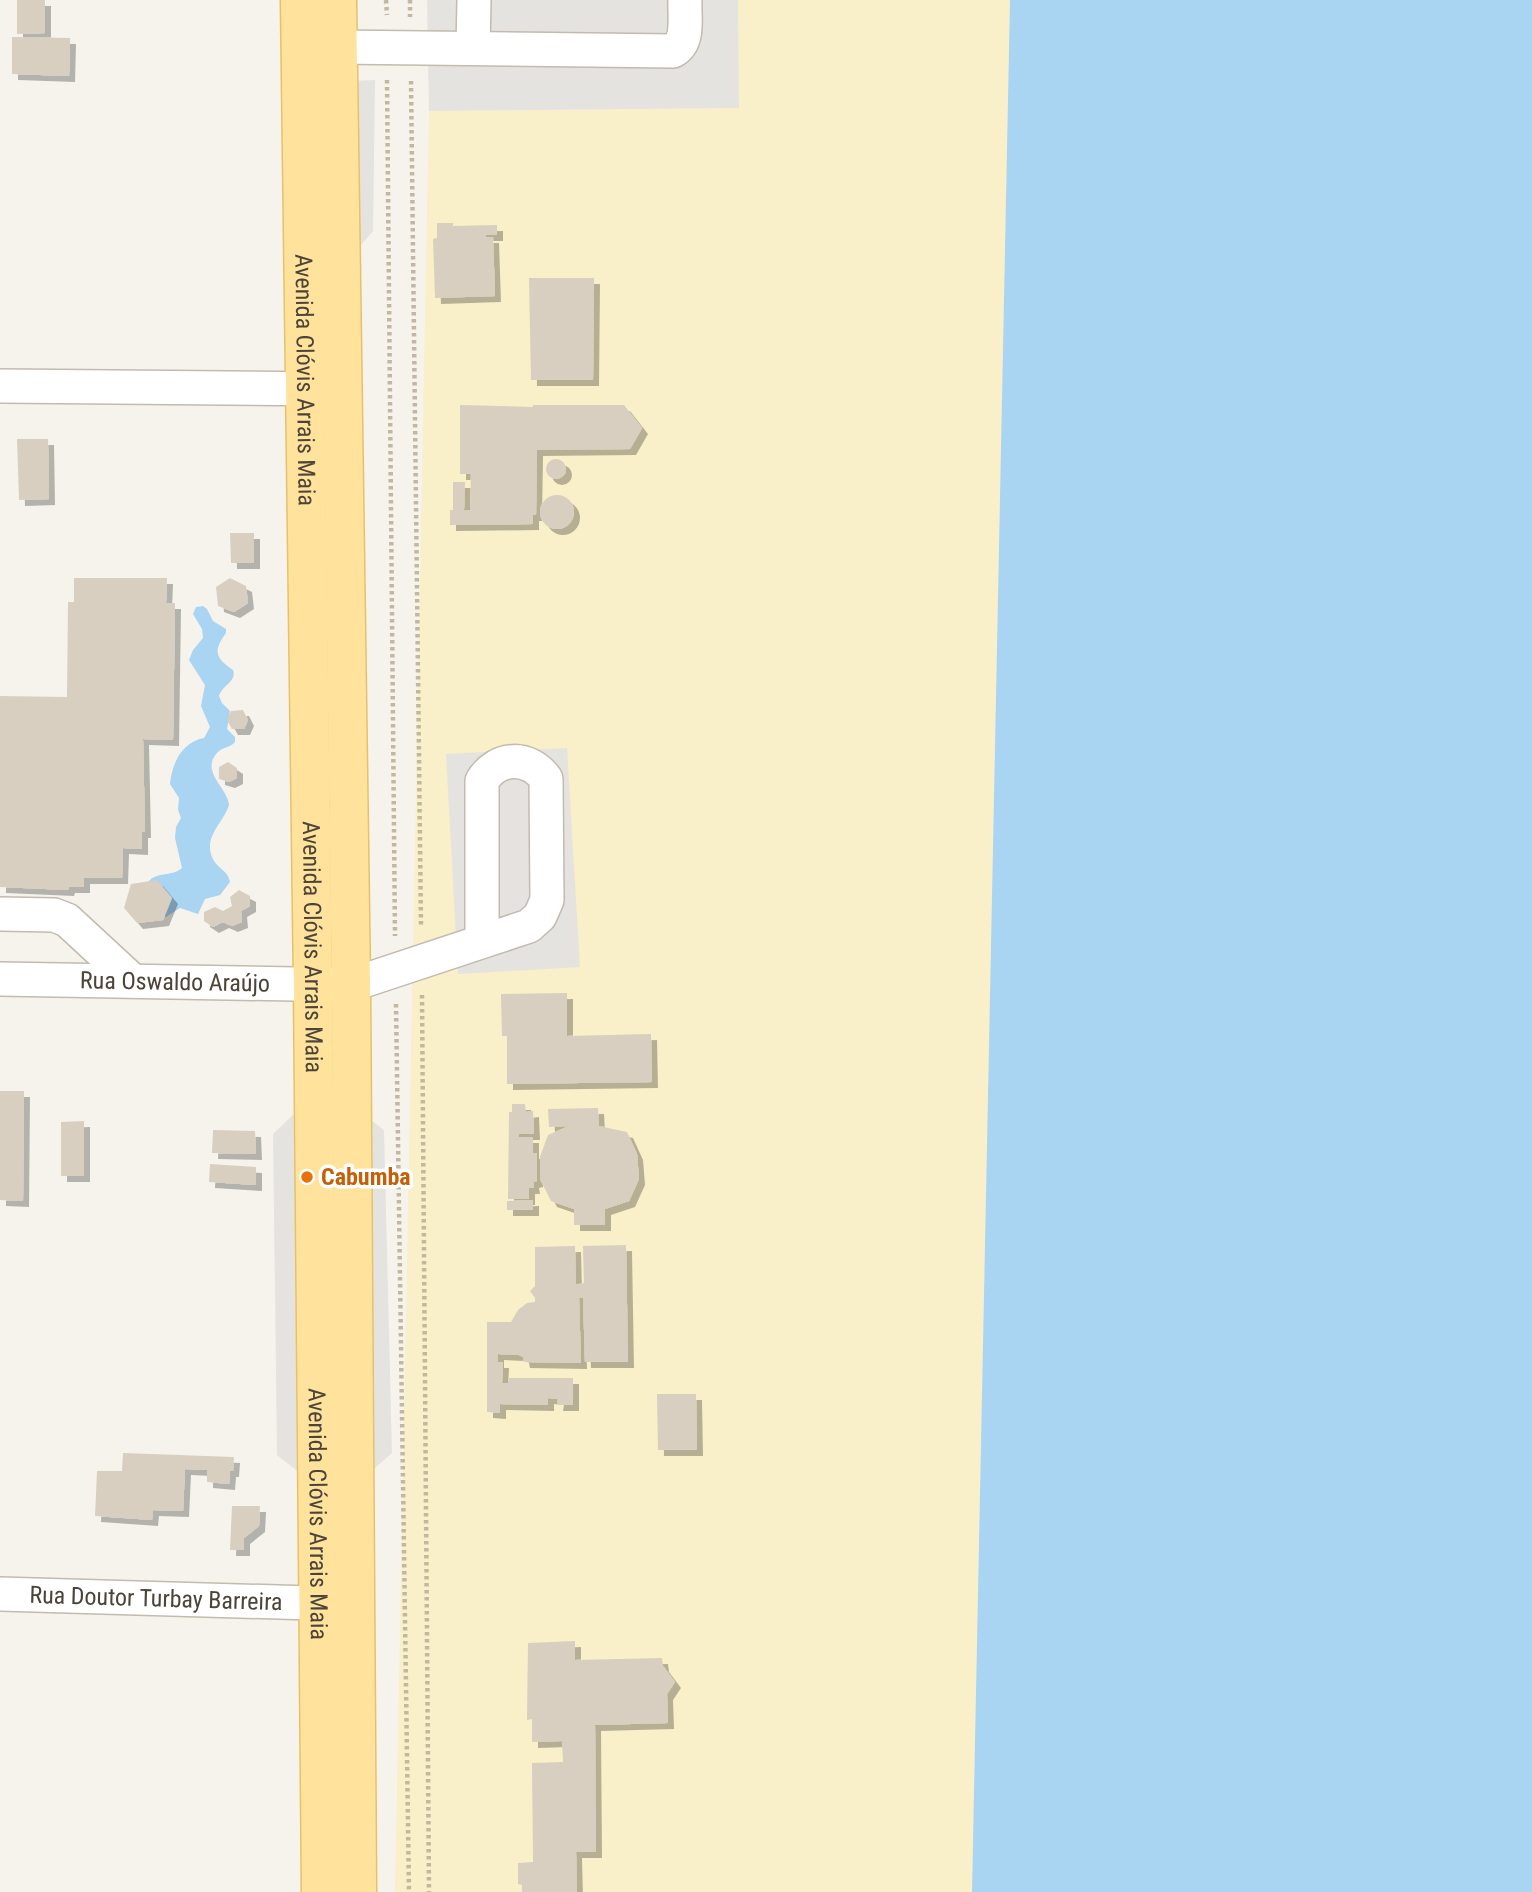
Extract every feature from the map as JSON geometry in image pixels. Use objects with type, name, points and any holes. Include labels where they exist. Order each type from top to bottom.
[{"type":"main road","name":"Avenida Clóvis Arrais Maia","points":[[300,0],[313,984],[337,1604],[357,1892]]},
{"type":"main road","name":"Avenida Clóvis Arrais Maia","points":[[321,1892],[337,1604],[351,985],[337,0]]},
{"type":"street","points":[[473,48],[474,0]]},
{"type":"street","points":[[337,47],[673,51],[681,47],[684,40],[685,0]]},
{"type":"street","points":[[0,386],[341,390]]},
{"type":"street","points":[[351,985],[529,926],[540,916],[547,900],[546,779],[540,770],[527,764],[501,762],[490,769],[482,781],[482,940]]},
{"type":"street","points":[[0,914],[54,915],[67,920],[133,981]]},
{"type":"street","name":"Rua Oswaldo Araújo","points":[[0,979],[351,985]]},
{"type":"street","name":"Rua Doutor Turbay Barreira","points":[[0,1594],[337,1604]]},
{"type":"sand","points":[[738,0],[1010,0],[972,1892],[395,1892],[429,111],[739,108]]},
{"type":"shaded area","points":[[427,0],[738,0],[739,108],[429,111]]},
{"type":"shaded area","points":[[375,80],[373,231],[356,251],[352,81]]},
{"type":"shaded area","points":[[567,748],[580,967],[458,974],[446,754]]},
{"type":"shaded area","points":[[296,1112],[301,1474],[277,1455],[273,1134]]},
{"type":"shaded area","points":[[363,1114],[384,1130],[392,1453],[368,1474]]},
{"type":"water","points":[[1010,0],[1532,0],[1532,1892],[972,1892]]},
{"type":"water","points":[[203,606],[213,621],[226,629],[218,654],[234,674],[219,696],[230,711],[227,729],[235,737],[235,742],[217,753],[212,767],[229,805],[211,838],[210,845],[214,861],[226,873],[230,882],[220,895],[205,899],[198,914],[180,908],[166,917],[158,913],[148,882],[156,876],[182,868],[175,838],[176,827],[181,818],[178,810],[179,798],[170,784],[176,761],[184,749],[196,740],[204,738],[210,727],[201,706],[205,685],[189,660],[203,638],[202,629],[193,614],[196,607]]},
{"type":"building","points":[[17,0],[45,0],[45,33],[17,34]]},
{"type":"building","points":[[12,37],[70,38],[69,76],[12,74]]},
{"type":"building","points":[[437,223],[453,223],[453,226],[497,225],[497,235],[486,235],[493,237],[495,296],[435,298],[433,239],[437,238]]},
{"type":"building","points":[[529,278],[594,278],[593,380],[531,380]]},
{"type":"building","points":[[460,405],[624,405],[642,428],[630,449],[537,450],[536,515],[533,515],[533,524],[450,525],[453,482],[465,482],[464,510],[470,510],[471,474],[460,474]]},
{"type":"building","points":[[17,439],[48,439],[49,499],[19,500]]},
{"type":"building","points":[[556,459],[563,462],[566,469],[563,476],[556,479],[549,476],[546,469],[549,462]]},
{"type":"building","points":[[557,495],[569,500],[574,512],[569,524],[557,529],[545,524],[540,512],[545,500]]},
{"type":"building","points":[[230,533],[254,533],[254,563],[231,563]]},
{"type":"building","points":[[74,578],[167,578],[166,603],[175,603],[173,740],[143,739],[145,832],[142,832],[142,849],[123,848],[122,878],[84,878],[84,887],[69,887],[68,890],[0,887],[0,696],[67,697],[68,602],[74,602]]},
{"type":"building","points":[[230,578],[246,586],[248,603],[234,612],[218,606],[216,587]]},
{"type":"building","points":[[243,710],[248,720],[244,729],[232,729],[227,720],[231,711]]},
{"type":"building","points":[[228,762],[237,768],[237,778],[229,782],[219,779],[219,767]]},
{"type":"building","points":[[157,880],[172,898],[163,920],[137,923],[124,908],[131,884]]},
{"type":"building","points":[[239,890],[250,896],[250,906],[241,911],[242,922],[232,926],[223,922],[213,927],[204,921],[204,912],[215,907],[223,911],[232,906],[230,897]]},
{"type":"building","points":[[567,993],[567,1036],[651,1034],[652,1082],[507,1084],[507,1036],[502,1036],[501,994]]},
{"type":"building","points":[[0,1091],[24,1091],[23,1201],[0,1200]]},
{"type":"building","points":[[512,1104],[525,1104],[526,1112],[533,1111],[534,1134],[519,1134],[518,1137],[533,1137],[533,1153],[537,1153],[537,1181],[533,1182],[534,1188],[529,1188],[529,1199],[508,1199],[509,1112],[512,1112]]},
{"type":"building","points":[[598,1108],[599,1126],[627,1132],[637,1154],[639,1179],[629,1201],[605,1209],[605,1225],[574,1225],[574,1209],[551,1201],[540,1179],[540,1157],[548,1135],[569,1126],[549,1127],[548,1109]]},
{"type":"building","points":[[84,1121],[84,1176],[61,1176],[61,1122]]},
{"type":"building","points":[[213,1130],[255,1131],[256,1154],[212,1153]]},
{"type":"building","points":[[210,1164],[256,1167],[256,1185],[209,1182]]},
{"type":"building","points":[[533,1200],[533,1210],[507,1210],[507,1201]]},
{"type":"building","points":[[626,1245],[628,1362],[585,1362],[583,1298],[579,1298],[581,1363],[524,1362],[519,1355],[498,1354],[498,1362],[503,1362],[502,1383],[508,1383],[509,1378],[573,1378],[573,1405],[557,1405],[558,1399],[548,1398],[548,1405],[500,1404],[500,1413],[487,1412],[487,1322],[511,1322],[518,1310],[527,1303],[535,1302],[530,1291],[535,1286],[535,1247],[575,1246],[576,1284],[579,1284],[584,1283],[583,1246]]},
{"type":"building","points":[[657,1394],[696,1394],[697,1450],[658,1450]]},
{"type":"building","points":[[123,1453],[234,1457],[233,1471],[230,1471],[229,1484],[207,1482],[207,1470],[185,1469],[183,1511],[153,1510],[152,1520],[95,1516],[97,1471],[122,1471]]},
{"type":"building","points":[[232,1506],[260,1506],[259,1526],[244,1538],[244,1550],[230,1550]]},
{"type":"building","points":[[575,1641],[575,1660],[662,1658],[663,1666],[675,1682],[667,1694],[668,1723],[595,1725],[596,1852],[576,1852],[577,1892],[522,1892],[522,1885],[518,1884],[518,1863],[533,1862],[532,1763],[563,1762],[562,1741],[532,1742],[532,1719],[527,1720],[528,1643]]},
{"type":"place","name":"Cabumba","points":[[307,1177]]}]
